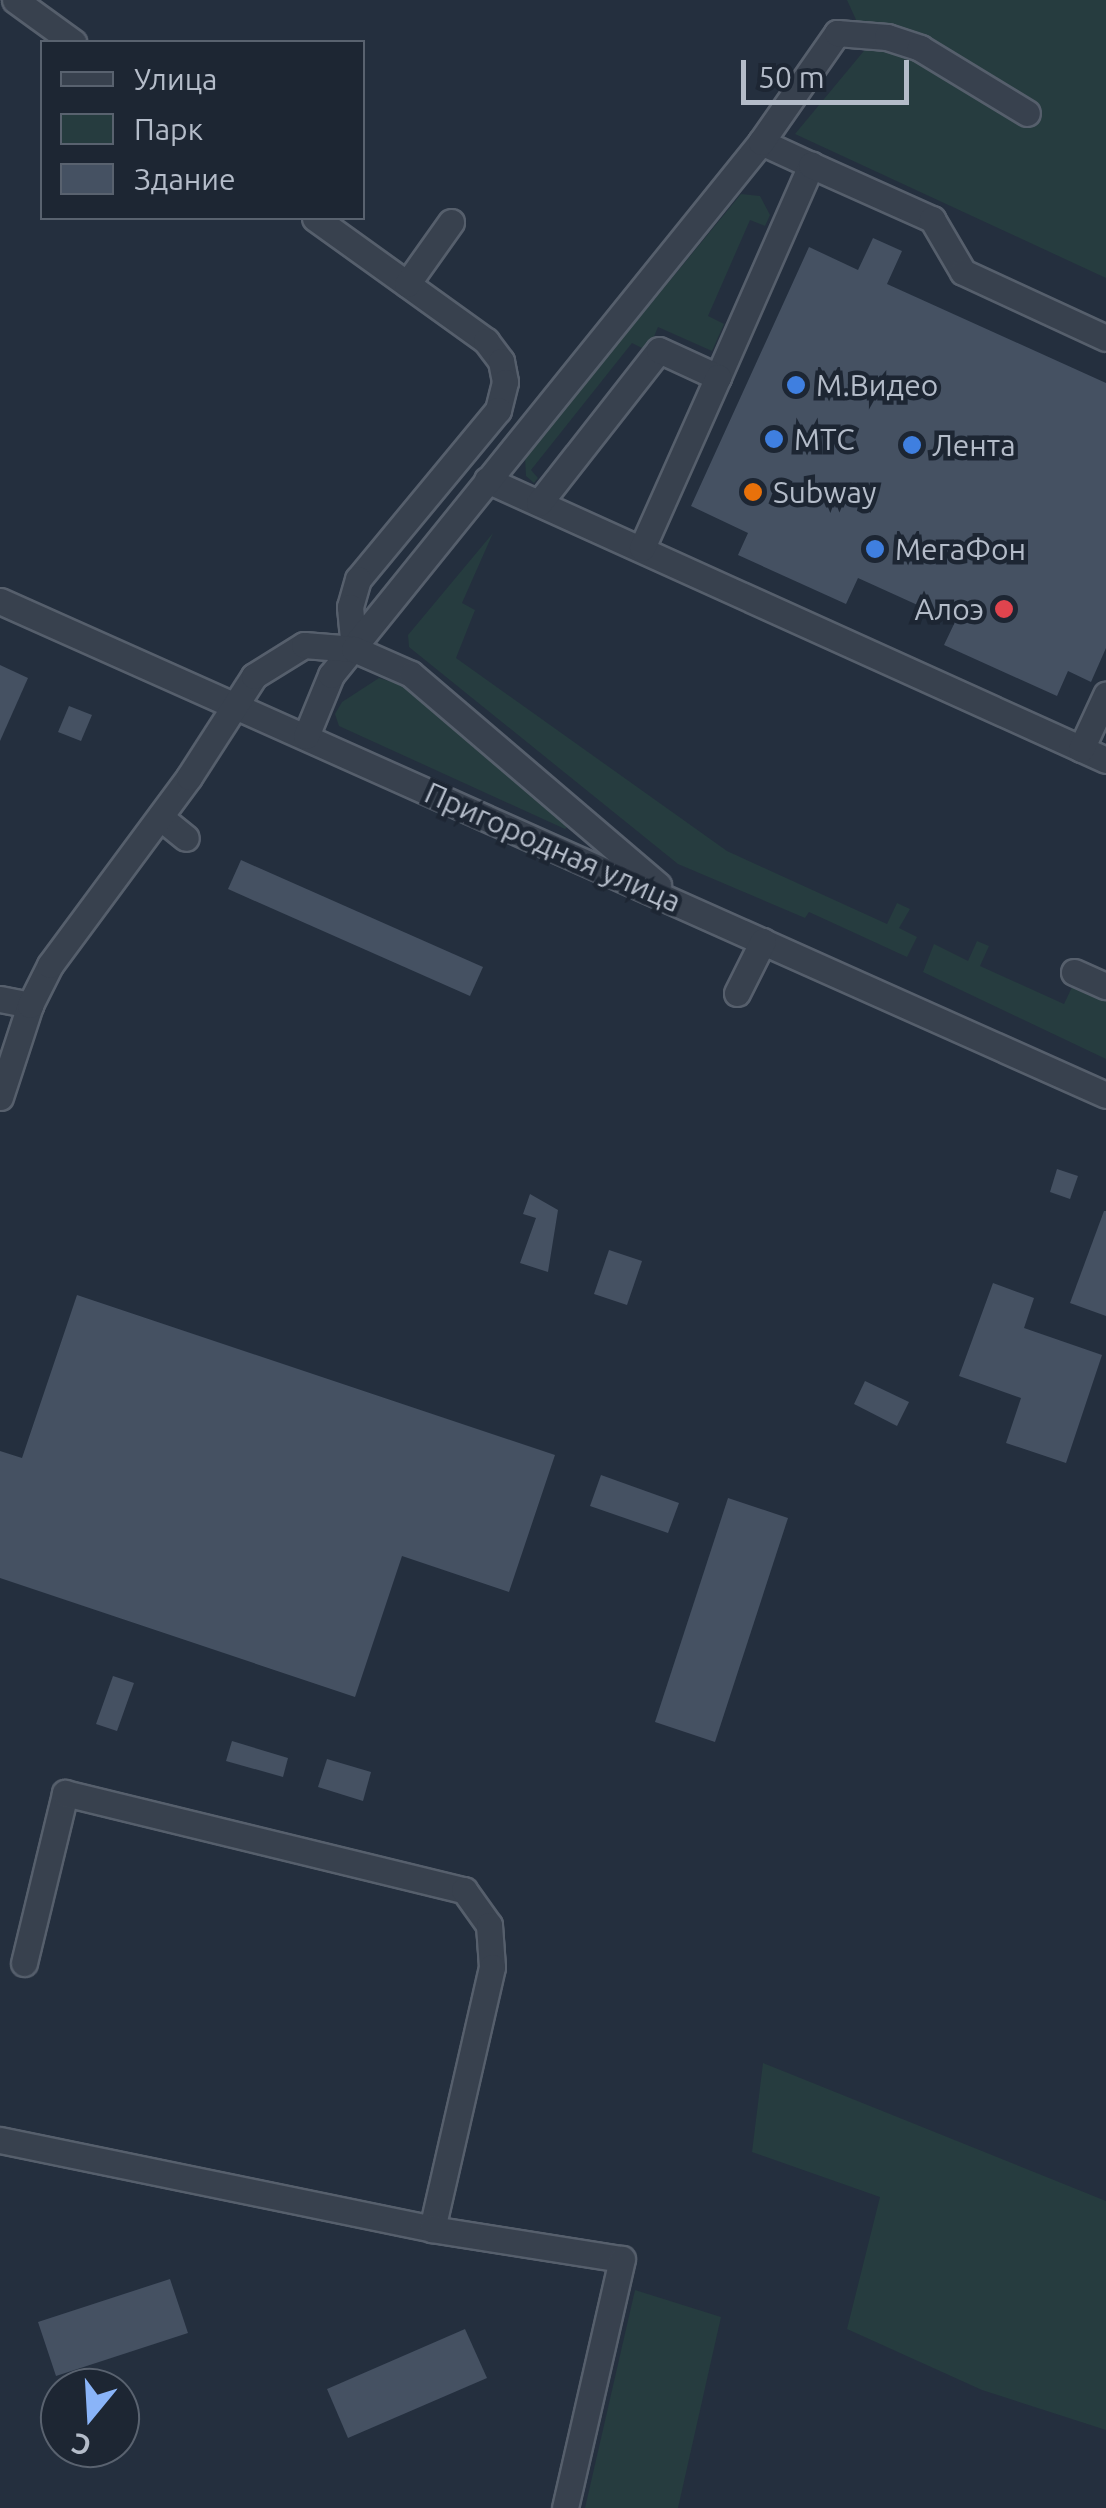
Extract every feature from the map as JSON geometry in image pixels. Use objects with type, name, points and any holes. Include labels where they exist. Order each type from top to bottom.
[{"type":"street","points":[[15,0],[71,40]]},
{"type":"street","points":[[306,736],[331,674],[761,142],[837,33],[887,37],[920,48],[1028,113]]},
{"type":"street","points":[[761,142],[932,219],[963,272],[1106,338]]},
{"type":"street","points":[[642,548],[810,165]]},
{"type":"street","points":[[318,220],[486,341],[501,361],[505,382],[498,410],[358,580],[350,607],[354,648]]},
{"type":"street","points":[[407,284],[450,222]]},
{"type":"street","points":[[540,503],[659,350],[718,376]]},
{"type":"street","points":[[487,480],[1106,760]]},
{"type":"street","name":"Пригородная улица","points":[[0,601],[1106,1095]]},
{"type":"street","points":[[0,1097],[30,1005],[84,915],[160,817],[254,676],[283,652],[325,643],[354,648],[411,674],[676,902]]},
{"type":"street","points":[[1081,748],[1106,695]]},
{"type":"street","points":[[160,817],[186,838]]},
{"type":"street","points":[[736,993],[763,941]]},
{"type":"street","points":[[1074,972],[1106,986]]},
{"type":"street","points":[[0,999],[30,1005]]},
{"type":"street","points":[[24,1963],[65,1794],[464,1890],[488,1925],[492,1968],[432,2228]]},
{"type":"street","points":[[0,2140],[432,2228],[622,2259],[565,2508]]},
{"type":"green space","points":[[847,0],[1106,0],[1106,278],[795,134],[868,46]]},
{"type":"green space","points":[[741,194],[760,196],[770,215],[765,226],[750,220],[708,316],[724,324],[712,351],[658,327],[648,351],[632,343],[531,470],[538,478],[534,483],[526,476],[525,457]]},
{"type":"green space","points":[[493,533],[462,603],[475,610],[456,658],[727,851],[887,924],[897,903],[910,909],[899,928],[917,937],[907,957],[809,912],[805,918],[678,864],[409,647],[408,635]]},
{"type":"green space","points":[[379,678],[402,685],[570,824],[565,829],[339,726],[335,714],[342,702]]},
{"type":"green space","points":[[977,941],[989,946],[980,966],[1064,1004],[1073,985],[1106,1000],[1106,1059],[923,972],[934,944],[968,961]]},
{"type":"green space","points":[[763,2063],[1106,2201],[1106,2430],[982,2390],[847,2329],[880,2197],[752,2152]]},
{"type":"green space","points":[[635,2290],[721,2317],[678,2508],[585,2508]]},
{"type":"building","name":"Лента","points":[[873,238],[902,251],[887,284],[1106,383],[1106,648],[1091,682],[1068,671],[1057,696],[944,645],[955,622],[858,578],[846,604],[738,555],[748,533],[691,506],[809,247],[858,270]]},
{"type":"building","points":[[0,665],[28,678],[0,741]]},
{"type":"building","points":[[69,706],[92,715],[81,741],[58,732]]},
{"type":"building","points":[[241,860],[483,967],[470,996],[228,889]]},
{"type":"building","points":[[1057,1169],[1078,1176],[1070,1199],[1050,1192]]},
{"type":"building","points":[[530,1194],[558,1210],[548,1272],[520,1263],[536,1218],[523,1214]]},
{"type":"building","points":[[1106,1211],[1106,1316],[1070,1303]]},
{"type":"building","points":[[609,1250],[642,1261],[627,1305],[594,1294]]},
{"type":"building","points":[[993,1283],[1034,1298],[1024,1328],[1102,1355],[1066,1463],[1006,1443],[1021,1398],[959,1376]]},
{"type":"building","points":[[77,1295],[555,1455],[509,1592],[402,1556],[355,1697],[0,1578],[0,1451],[22,1458]]},
{"type":"building","points":[[865,1381],[909,1402],[897,1426],[854,1404]]},
{"type":"building","points":[[601,1475],[679,1503],[668,1533],[590,1506]]},
{"type":"building","points":[[728,1498],[788,1518],[715,1742],[655,1722]]},
{"type":"building","points":[[113,1676],[134,1683],[117,1731],[96,1724]]},
{"type":"building","points":[[232,1741],[288,1758],[283,1777],[226,1761]]},
{"type":"building","points":[[327,1759],[371,1772],[363,1801],[318,1787]]},
{"type":"building","points":[[170,2279],[188,2333],[81,2368],[53,2368],[38,2322]]},
{"type":"building","points":[[465,2329],[487,2378],[348,2438],[327,2389]]},
{"type":"place","name":"М.Видео","points":[[796,385]]},
{"type":"place","name":"МТС","points":[[774,439]]},
{"type":"place","name":"Лента","points":[[912,445]]},
{"type":"place","name":"Subway","points":[[753,492]]},
{"type":"place","name":"МегаФон","points":[[875,549]]},
{"type":"place","name":"Алоэ","points":[[1004,609]]}]
